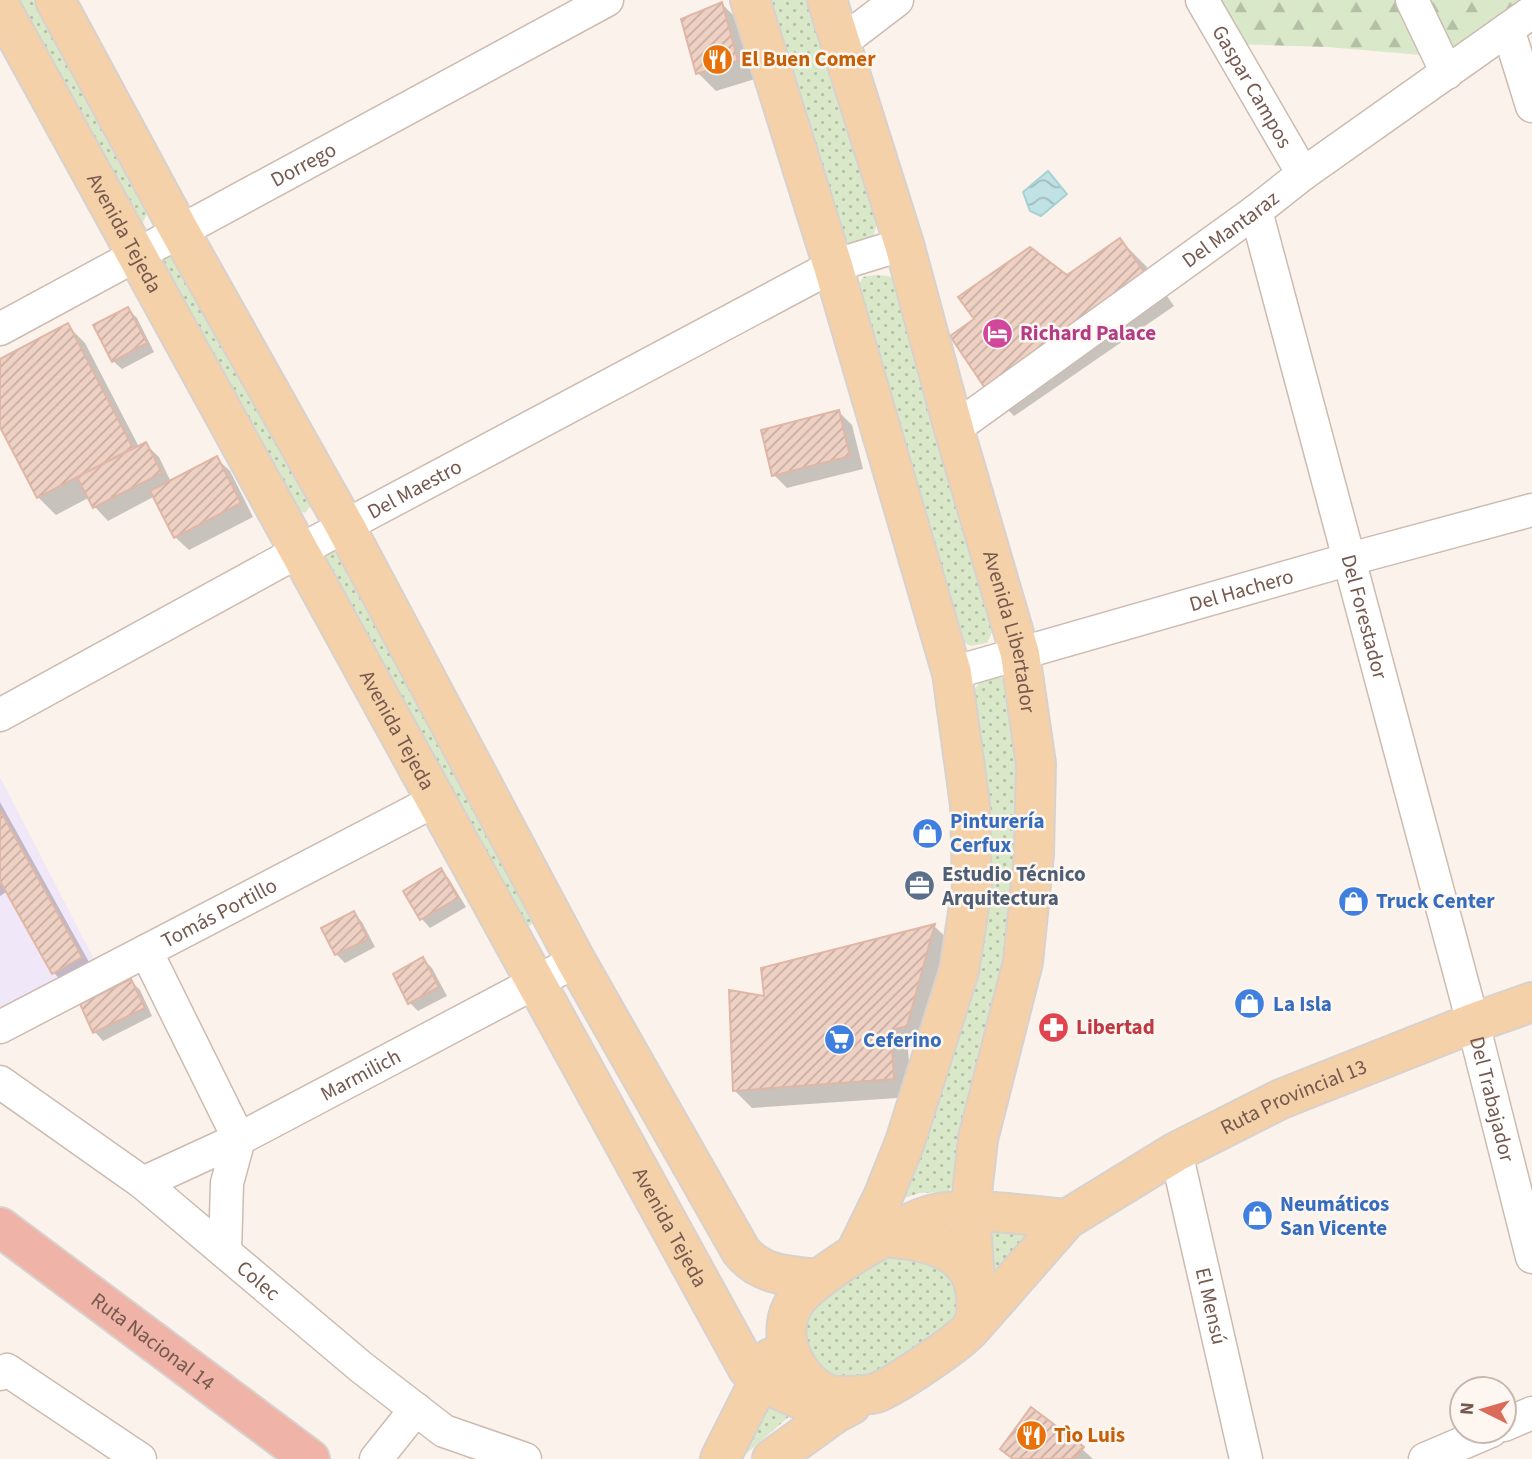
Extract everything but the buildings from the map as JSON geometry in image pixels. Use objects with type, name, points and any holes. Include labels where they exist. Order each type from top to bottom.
[{"type":"highway","name":"Ruta Nacional 14","points":[[0,1227],[310,1458]]},
{"type":"main road","points":[[55,0],[179,230],[345,526],[576,961],[741,1251],[750,1263],[774,1275],[819,1279]]},
{"type":"main road","points":[[750,0],[833,266],[953,673],[970,805],[972,887],[959,971],[905,1142],[883,1197],[870,1245]]},
{"type":"main road","name":"Avenida Libertador","points":[[827,0],[904,244],[954,429],[1020,654],[1037,764],[1034,854],[1024,962],[978,1139],[970,1212],[975,1280]]},
{"type":"main road","name":"Avenida Tejeda","points":[[0,6],[748,1369],[761,1382],[834,1414]]},
{"type":"main road","name":"Ruta Provincial 13","points":[[974,1325],[1067,1219],[1176,1152],[1280,1099],[1532,1002]]},
{"type":"main road","points":[[720,1459],[761,1382],[793,1304],[819,1279],[870,1245],[919,1219],[939,1213],[970,1212],[1067,1219]]},
{"type":"main road","points":[[772,1459],[834,1414],[876,1393],[951,1347],[974,1325],[975,1280],[961,1261],[943,1249],[920,1240],[870,1245]]},
{"type":"main road","points":[[787,1321],[787,1340],[792,1360],[808,1383],[836,1396],[876,1393]]},
{"type":"street","name":"Dorrego","points":[[0,329],[607,0]]},
{"type":"street","points":[[842,42],[897,0]]},
{"type":"street","name":"Gaspar Campos","points":[[1202,0],[1303,174]]},
{"type":"street","points":[[1412,0],[1447,73]]},
{"type":"street","points":[[1520,20],[1532,106]]},
{"type":"street","name":"Del Mantaraz","points":[[954,429],[1256,211],[1303,174],[1520,20]]},
{"type":"street","name":"Del Forestador","points":[[1256,211],[1473,1023]]},
{"type":"street","name":"Del Maestro","points":[[0,715],[345,526],[833,266],[904,244]]},
{"type":"street","name":"Del Hachero","points":[[953,673],[1350,559],[1532,510]]},
{"type":"street","name":"Tomás Portillo","points":[[0,1027],[436,800]]},
{"type":"street","points":[[146,951],[239,1139],[227,1183],[225,1252]]},
{"type":"street","name":"Marmilich","points":[[144,1183],[239,1139],[576,961]]},
{"type":"street","name":"Del Trabajador","points":[[1473,1023],[1532,1257]]},
{"type":"street","name":"Colec","points":[[0,1082],[144,1183],[361,1367],[444,1431],[525,1459]]},
{"type":"street","name":"El Mensú","points":[[1176,1152],[1246,1459]]},
{"type":"street","points":[[0,1374],[8,1370],[140,1459]]},
{"type":"street","points":[[376,1459],[416,1409]]},
{"type":"street","points":[[1425,1459],[1458,1445]]},
{"type":"shaded area","points":[[0,777],[97,965],[0,1018]]},
{"type":"green space","points":[[11,0],[33,0],[149,210],[142,224],[133,224]]},
{"type":"green space","points":[[761,0],[812,0],[877,223],[872,242],[853,245],[840,240]]},
{"type":"green space","points":[[1209,0],[1532,0],[1456,58],[1327,47],[1235,44]]},
{"type":"green space","points":[[157,247],[174,255],[313,503],[305,513],[295,510],[154,255]]},
{"type":"green space","points":[[889,276],[899,284],[998,619],[987,643],[971,646],[959,640],[857,288],[863,277]]},
{"type":"green space","points":[[334,544],[538,921],[526,927],[320,552]]},
{"type":"green space","points":[[998,676],[1009,681],[1013,695],[1018,827],[1001,973],[961,1174],[948,1192],[920,1193],[898,1200],[981,920],[971,694],[984,677]]},
{"type":"green space","points":[[988,1225],[1032,1226],[988,1289]]},
{"type":"green space","points":[[893,1252],[944,1265],[959,1287],[955,1316],[942,1338],[864,1379],[841,1381],[815,1365],[803,1344],[806,1314],[820,1295]]},
{"type":"green space","points":[[761,1397],[792,1414],[740,1459]]},
{"type":"water","points":[[1048,171],[1067,194],[1041,216],[1030,211],[1023,192]]},
{"type":"place","name":"El Buen Comer","points":[[718,59]]},
{"type":"place","name":"Richard Palace","points":[[997,333]]},
{"type":"place","name":"Pinturería Cerfux","points":[[927,833]]},
{"type":"place","name":"Estudio Técnico Arquitectura","points":[[919,886]]},
{"type":"place","name":"Truck Center","points":[[1353,901]]},
{"type":"place","name":"La Isla","points":[[1250,1004]]},
{"type":"place","name":"Libertad","points":[[1053,1027]]},
{"type":"place","name":"Ceferino","points":[[840,1040]]},
{"type":"place","name":"Neumáticos San Vicente","points":[[1257,1216]]},
{"type":"place","name":"Tìo Luis","points":[[1031,1435]]}]
